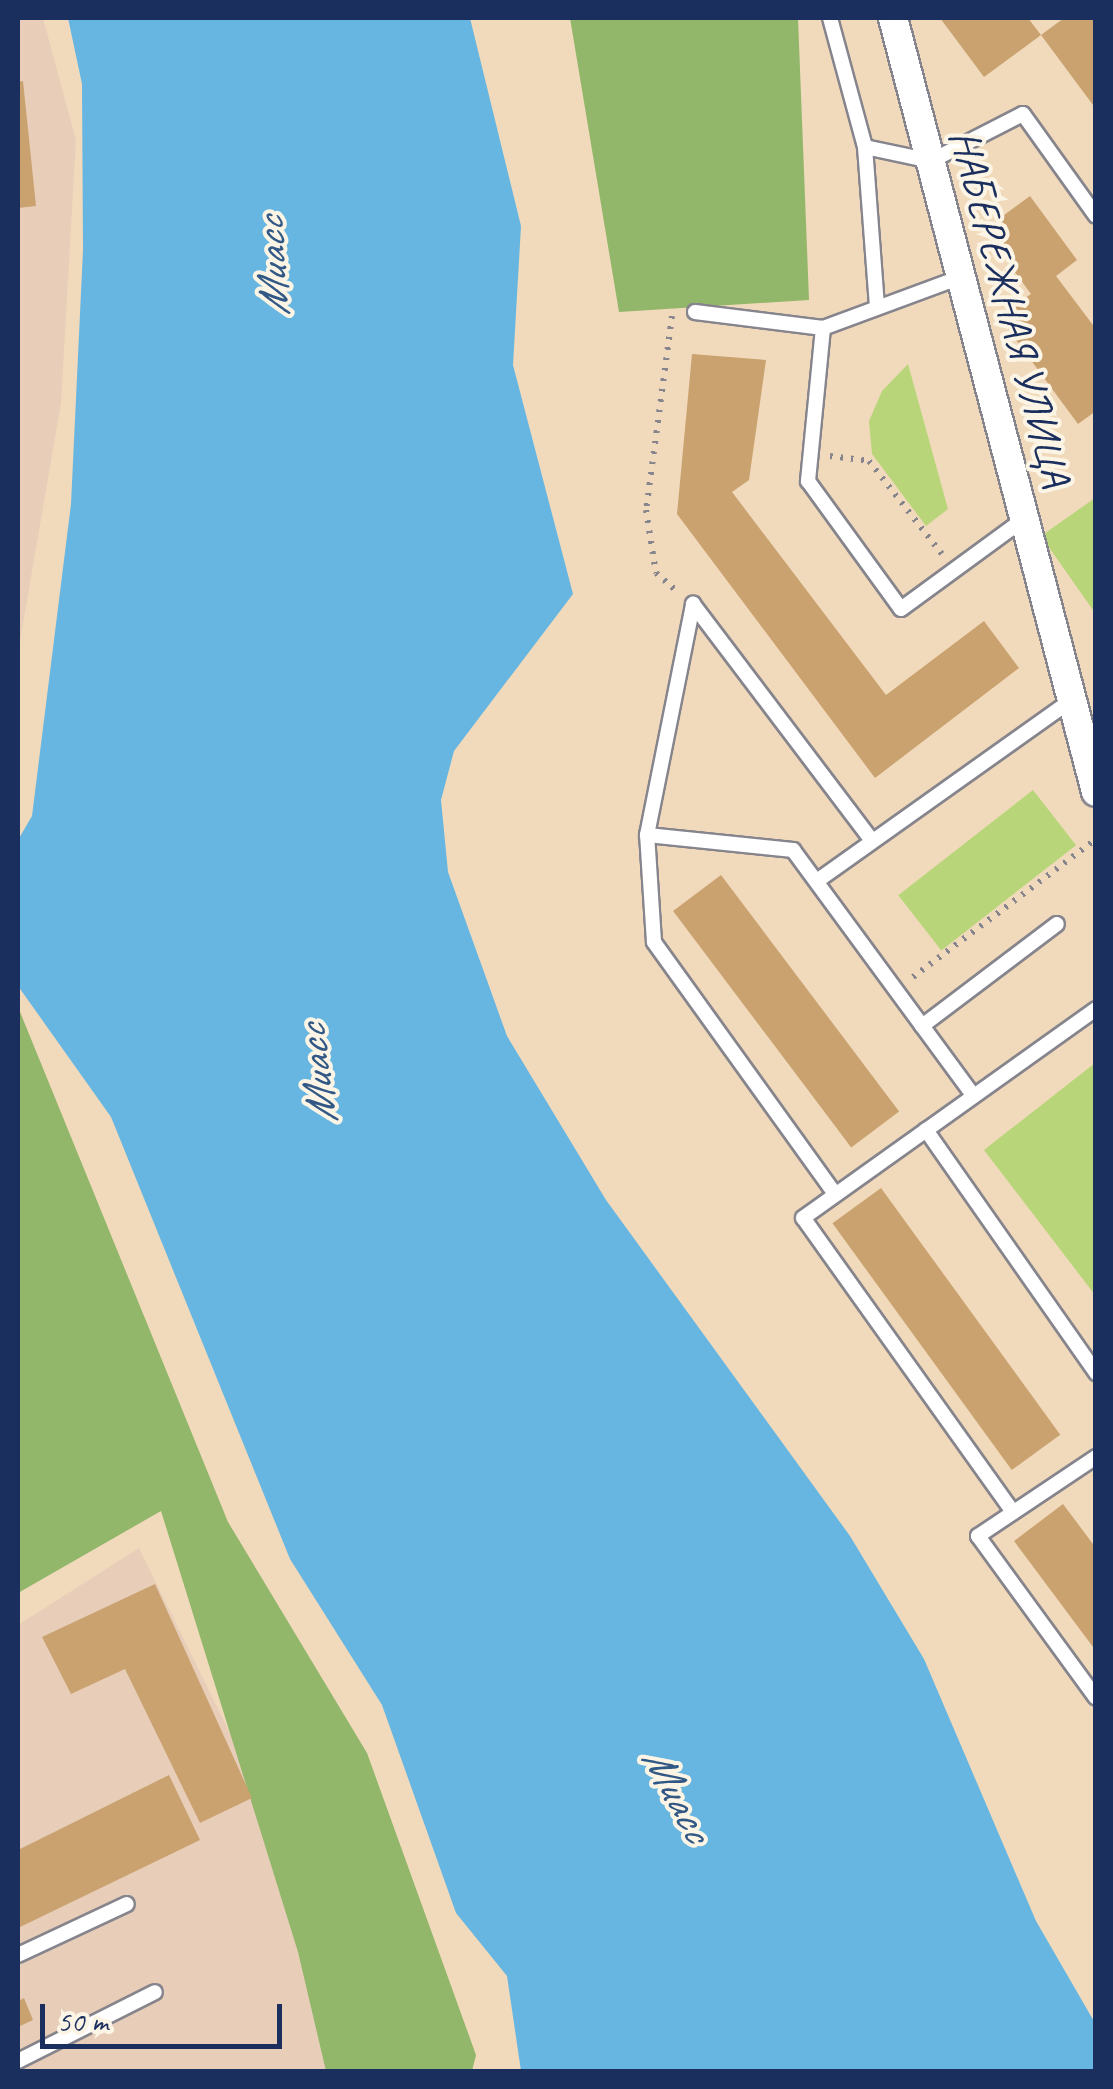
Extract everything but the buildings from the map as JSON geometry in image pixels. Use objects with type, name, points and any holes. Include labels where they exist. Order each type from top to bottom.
[{"type":"street","name":"НАБЕРЕЖНАЯ УЛИЦА","points":[[894,18],[1024,520],[1073,699],[1090,742],[1096,792]]},
{"type":"lane","points":[[830,18],[864,147],[877,307]]},
{"type":"lane","points":[[864,147],[931,162],[1023,114],[1096,216]]},
{"type":"lane","points":[[695,312],[824,328],[961,277]]},
{"type":"lane","points":[[824,328],[808,482],[901,609],[1024,520]]},
{"type":"lane","points":[[694,604],[647,834],[654,942],[835,1194]]},
{"type":"lane","points":[[694,604],[872,841]]},
{"type":"lane","points":[[817,881],[1073,699]]},
{"type":"lane","points":[[647,834],[793,850],[974,1096]]},
{"type":"lane","points":[[922,1026],[1058,924]]},
{"type":"lane","points":[[1013,1512],[803,1218],[1096,1009]]},
{"type":"lane","points":[[926,1130],[1096,1373]]},
{"type":"lane","points":[[1096,1456],[978,1536],[1096,1698]]},
{"type":"lane","points":[[18,1955],[127,1904]]},
{"type":"lane","points":[[18,2061],[156,1992]]},
{"type":"path","points":[[694,604],[656,573],[646,510],[672,313],[695,312]]},
{"type":"path","points":[[808,454],[869,461],[955,570]]},
{"type":"path","points":[[896,990],[1096,839]]},
{"type":"shaded area","points":[[18,18],[43,18],[76,140],[61,403],[18,653]]},
{"type":"shaded area","points":[[139,1548],[396,2071],[18,2072],[18,1625]]},
{"type":"green space","points":[[570,18],[798,18],[809,300],[619,312]]},
{"type":"green space","points":[[908,364],[948,509],[926,526],[872,454],[869,421],[882,391]]},
{"type":"green space","points":[[1095,498],[1095,613],[1041,536]]},
{"type":"green space","points":[[1033,790],[1076,845],[941,950],[898,895]]},
{"type":"green space","points":[[18,1007],[228,1522],[367,1753],[476,2055],[472,2071],[326,2071],[298,1952],[161,1511],[18,1593]]},
{"type":"green space","points":[[1095,1063],[1095,1295],[984,1150]]},
{"type":"water","name":"Миасс","points":[[68,18],[470,18],[521,226],[513,365],[573,594],[454,751],[441,800],[448,872],[507,1036],[606,1200],[850,1536],[924,1659],[1036,1921],[1095,2023],[1095,2071],[521,2071],[507,1976],[456,1913],[382,1705],[290,1559],[111,1117],[18,986],[18,840],[32,816],[71,504],[83,250],[82,84]]}]
